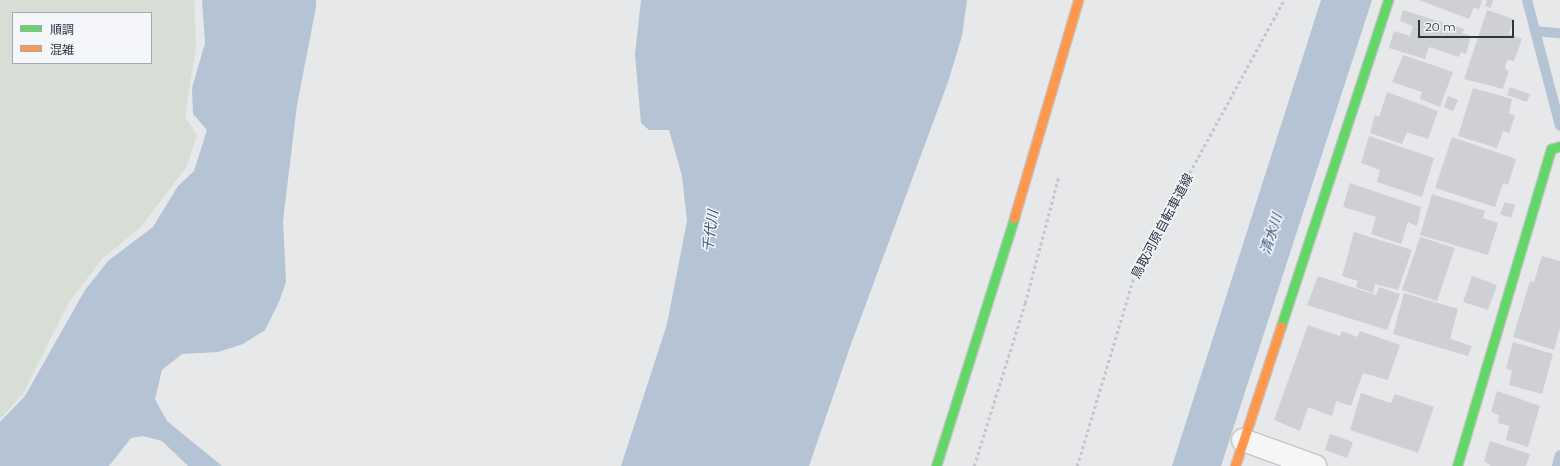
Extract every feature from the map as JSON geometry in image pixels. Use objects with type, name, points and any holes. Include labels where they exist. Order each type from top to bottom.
[{"type":"street","points":[[936,466],[1044,122],[1078,0]]},
{"type":"street","points":[[1235,466],[1388,0]]},
{"type":"street","points":[[1457,466],[1551,149],[1560,146]]},
{"type":"street","points":[[1243,440],[1315,466]]},
{"type":"path","name":"鳥取河原自転車道線","points":[[1077,466],[1135,273],[1284,0]]},
{"type":"path","points":[[974,466],[1025,303],[1061,167]]},
{"type":"shaded area","points":[[0,0],[194,0],[196,46],[185,117],[197,135],[187,166],[141,227],[103,258],[69,302],[23,394],[0,419]]},
{"type":"water","points":[[202,0],[316,0],[316,7],[297,105],[283,221],[286,282],[279,302],[265,330],[243,344],[218,352],[182,354],[162,370],[155,399],[167,421],[222,466],[188,466],[162,441],[143,436],[131,438],[109,466],[0,466],[0,422],[25,396],[85,290],[108,261],[153,227],[178,186],[194,171],[207,130],[193,114],[192,88],[205,43]]},
{"type":"water","name":"千代川","points":[[641,0],[967,0],[962,36],[948,82],[850,347],[809,466],[621,466],[667,324],[687,221],[682,176],[669,130],[649,130],[641,123],[635,54]]},
{"type":"water","name":"清水川","points":[[1321,0],[1372,0],[1221,466],[1172,466]]},
{"type":"building","points":[[1419,0],[1482,0],[1479,10],[1474,7],[1469,19]]},
{"type":"building","points":[[1487,0],[1493,0],[1491,8],[1485,6]]},
{"type":"building","points":[[1403,10],[1464,29],[1462,33],[1471,36],[1466,54],[1461,52],[1459,57],[1429,47],[1425,59],[1389,48],[1394,31],[1410,36],[1413,26],[1400,21]]},
{"type":"building","points":[[1487,10],[1514,19],[1509,34],[1522,39],[1514,61],[1507,60],[1505,69],[1509,71],[1503,89],[1464,79]]},
{"type":"building","points":[[1403,55],[1453,72],[1440,107],[1420,99],[1422,92],[1392,82]]},
{"type":"building","points":[[1510,87],[1530,94],[1527,102],[1507,95]]},
{"type":"building","points":[[1473,88],[1512,99],[1509,113],[1515,116],[1509,133],[1503,131],[1497,148],[1458,136]]},
{"type":"building","points":[[1387,92],[1438,111],[1428,139],[1407,132],[1402,144],[1370,133],[1375,115],[1379,117]]},
{"type":"building","points":[[1448,96],[1458,100],[1453,111],[1444,107]]},
{"type":"building","points":[[1369,136],[1434,158],[1422,197],[1377,182],[1380,170],[1361,163]]},
{"type":"building","points":[[1452,137],[1516,159],[1508,185],[1503,183],[1495,207],[1435,188]]},
{"type":"building","points":[[1350,183],[1421,207],[1417,226],[1408,222],[1401,244],[1371,234],[1376,217],[1343,207]]},
{"type":"building","points":[[1432,194],[1485,211],[1483,218],[1498,223],[1488,255],[1420,235]]},
{"type":"building","points":[[1505,202],[1515,205],[1511,218],[1500,214]]},
{"type":"building","points":[[1354,232],[1412,250],[1398,290],[1375,284],[1373,293],[1356,287],[1358,281],[1342,276]]},
{"type":"building","points":[[1420,237],[1455,248],[1437,301],[1402,290]]},
{"type":"building","points":[[1542,256],[1560,261],[1560,328],[1554,350],[1513,337],[1530,281],[1534,282]]},
{"type":"building","points":[[1318,276],[1376,295],[1379,287],[1400,294],[1387,330],[1307,305]]},
{"type":"building","points":[[1472,276],[1497,285],[1488,310],[1463,302]]},
{"type":"building","points":[[1404,293],[1458,309],[1448,346],[1450,339],[1472,346],[1468,356],[1393,334]]},
{"type":"building","points":[[1308,325],[1340,336],[1342,331],[1357,337],[1360,331],[1400,345],[1388,380],[1363,373],[1351,406],[1336,401],[1332,416],[1308,407],[1300,431],[1274,420]]},
{"type":"building","points":[[1513,342],[1553,354],[1542,394],[1509,385],[1512,371],[1506,368]]},
{"type":"building","points":[[1497,391],[1540,406],[1528,447],[1506,440],[1509,426],[1498,423],[1499,415],[1491,412]]},
{"type":"building","points":[[1361,393],[1391,403],[1395,394],[1434,407],[1418,453],[1350,430]]},
{"type":"building","points":[[1330,434],[1353,442],[1347,458],[1325,450]]},
{"type":"building","points":[[1490,441],[1530,454],[1526,466],[1491,466],[1484,461]]},
{"type":"waterway","points":[[1527,0],[1560,126]]},
{"type":"waterway","points":[[1535,31],[1560,33]]},
{"type":"waterway","points":[[1557,466],[1560,455]]},
{"type":"traffic: fast","points":[[1281,326],[1388,0]]},
{"type":"traffic: fast","points":[[1457,466],[1551,149],[1560,146]]},
{"type":"traffic: fast","points":[[936,466],[1014,218]]},
{"type":"traffic: slow","points":[[1014,218],[1078,0]]},
{"type":"traffic: slow","points":[[1235,466],[1281,326]]}]
